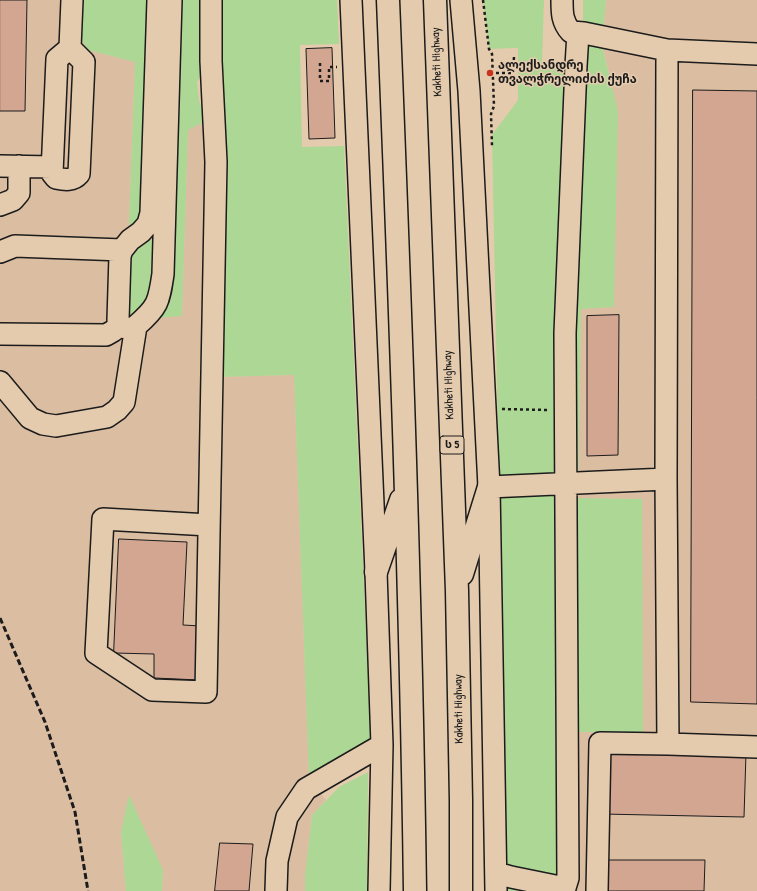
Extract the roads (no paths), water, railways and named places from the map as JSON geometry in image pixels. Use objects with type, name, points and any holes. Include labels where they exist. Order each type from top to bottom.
[{"type":"highway","points":[[388,0],[404,394],[405,487],[413,741],[415,891]]},
{"type":"highway","name":"Kakheti Highway","points":[[435,0],[457,591],[461,800],[461,891]]},
{"type":"highway","points":[[376,572],[405,487]]},
{"type":"highway","points":[[457,591],[489,487]]},
{"type":"street","points":[[70,48],[84,62],[79,174],[76,178],[69,180],[56,178],[52,172],[52,167],[57,60],[70,48],[72,0]]},
{"type":"street","points":[[128,326],[118,320],[120,256],[125,244],[141,232],[148,224],[151,213],[158,0]]},
{"type":"street","points":[[0,334],[106,335],[128,326],[156,306],[160,295],[163,274],[171,0]]},
{"type":"street","points":[[209,525],[103,519],[96,653],[152,690],[206,692],[216,162],[211,61],[211,0]]},
{"type":"street","points":[[351,0],[382,745],[379,891]]},
{"type":"street","points":[[461,0],[469,91],[489,487],[497,882],[511,877],[565,890],[568,878],[565,333],[578,33]]},
{"type":"street","points":[[562,0],[562,11],[565,25],[571,32],[584,33],[667,50],[757,54]]},
{"type":"street","points":[[667,50],[666,479],[668,744]]},
{"type":"street","points":[[0,205],[13,200],[19,193],[9,166],[52,167]]},
{"type":"street","points":[[0,252],[15,246],[122,250]]},
{"type":"street","points":[[0,382],[30,418],[43,424],[56,426],[107,417],[117,410],[124,402],[128,326]]},
{"type":"street","points":[[489,487],[666,479]]},
{"type":"street","points":[[597,891],[600,743],[757,747]]},
{"type":"street","points":[[276,891],[277,861],[287,817],[302,794],[306,789],[382,745]]},
{"type":"railway","points":[[0,618],[45,722],[75,812],[88,891]]},
{"type":"place","name":"ალექსანდრე თვალჭრელიძის ქუჩა","points":[[490,73]]}]
